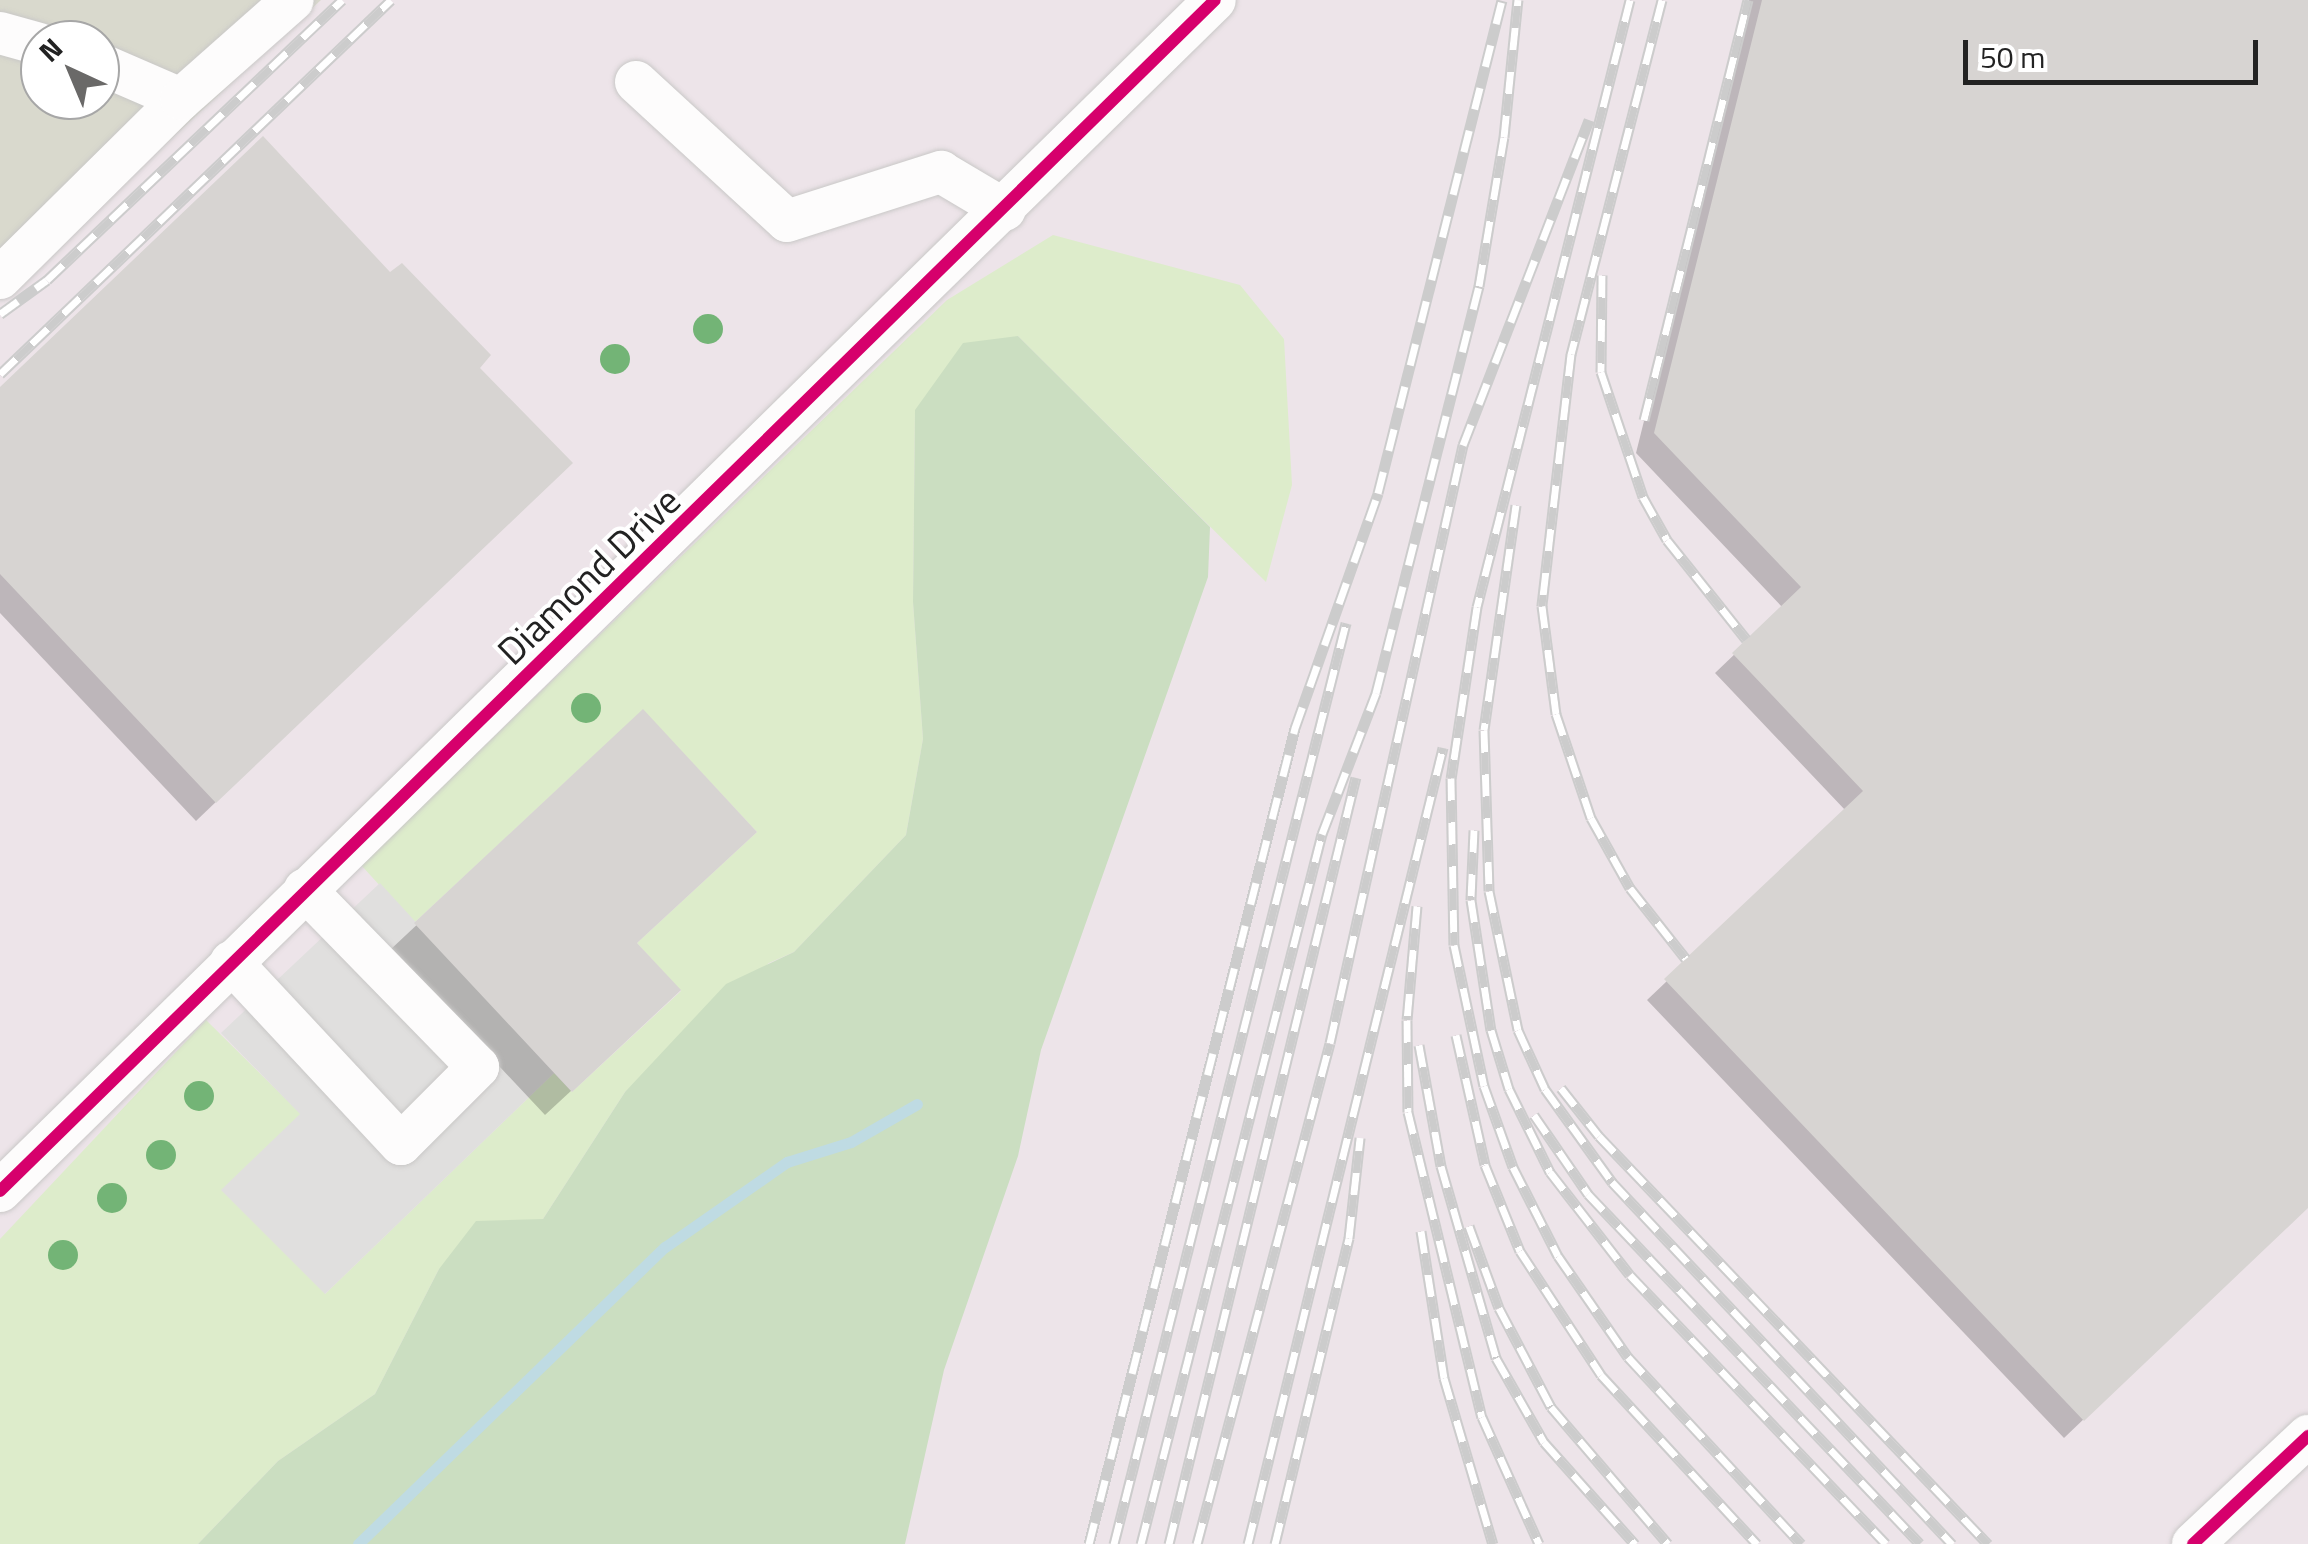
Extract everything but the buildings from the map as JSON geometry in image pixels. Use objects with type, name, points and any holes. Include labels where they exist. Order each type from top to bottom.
[{"type":"street","points":[[0,278],[181,99],[292,0]]},
{"type":"street","name":"Diamond Drive","points":[[0,1191],[1215,0]]},
{"type":"street","points":[[120,73],[181,99]]},
{"type":"street","points":[[636,82],[787,220],[941,172],[1005,210]]},
{"type":"street","points":[[230,962],[401,1144],[478,1067],[305,890]]},
{"type":"street","points":[[2194,1544],[2308,1436]]},
{"type":"shaded area","points":[[0,0],[2308,0],[2308,1544],[0,1544]]},
{"type":"shaded area","points":[[0,0],[321,0],[0,297]]},
{"type":"shaded area","points":[[380,883],[554,1073],[325,1294],[221,1190],[300,1114],[221,1033]]},
{"type":"green space","points":[[1053,235],[1240,285],[1284,339],[1292,485],[1266,582],[1018,336],[915,411],[913,602],[923,739],[906,835],[794,952],[769,963],[625,1092],[543,1219],[439,1269],[375,1394],[278,1461],[198,1544],[0,1544],[0,1239],[206,1020],[301,1114],[325,1294],[554,1073],[572,1092],[681,991],[637,943],[757,832],[643,710],[414,923],[361,865],[947,300]]},
{"type":"green space","points":[[1018,336],[1210,527],[1208,577],[1041,1050],[1018,1156],[944,1370],[905,1544],[198,1544],[278,1461],[375,1394],[439,1269],[476,1221],[543,1219],[625,1092],[726,984],[794,952],[906,835],[923,739],[913,602],[915,410],[963,343]]},
{"type":"waterway","points":[[358,1544],[665,1247],[787,1162],[851,1142],[917,1104]]},
{"type":"railway","points":[[0,314],[47,280],[342,0]]},
{"type":"railway","points":[[0,374],[391,0]]},
{"type":"railway","points":[[1089,1544],[1295,728],[1378,493],[1502,0]]},
{"type":"railway","points":[[1141,1544],[1322,834],[1376,693],[1479,286],[1504,137],[1518,0]]},
{"type":"railway","points":[[1630,0],[1477,607],[1451,778],[1454,945],[1484,1086],[1513,1167],[1558,1256],[1628,1357],[1801,1544]]},
{"type":"railway","points":[[1662,0],[1571,354],[1542,606],[1556,714],[1591,818],[1630,888],[1686,959]]},
{"type":"railway","points":[[1644,420],[1748,0]]},
{"type":"railway","points":[[1197,1544],[1330,1043],[1463,445],[1589,120]]},
{"type":"railway","points":[[1602,275],[1601,372],[1643,497],[1667,540],[1746,639]]},
{"type":"railway","points":[[1516,505],[1484,730],[1489,891],[1518,1030],[1545,1089],[1612,1182],[1952,1544]]},
{"type":"railway","points":[[1114,1544],[1346,623]]},
{"type":"railway","points":[[1248,1544],[1443,748]]},
{"type":"railway","points":[[1169,1544],[1356,777]]},
{"type":"railway","points":[[1474,830],[1471,900],[1491,1030],[1509,1089],[1550,1172],[1630,1275],[1886,1544]]},
{"type":"railway","points":[[1417,906],[1407,1020],[1408,1112],[1482,1417],[1539,1544]]},
{"type":"railway","points":[[1456,1035],[1485,1165],[1520,1251],[1601,1375],[1757,1544]]},
{"type":"railway","points":[[1419,1045],[1441,1166],[1496,1358],[1544,1442],[1635,1544]]},
{"type":"railway","points":[[1561,1088],[1599,1136],[1988,1544]]},
{"type":"railway","points":[[1534,1115],[1588,1194],[1920,1544]]},
{"type":"railway","points":[[1275,1544],[1349,1238],[1360,1138]]},
{"type":"railway","points":[[1469,1226],[1499,1308],[1551,1407],[1668,1544]]},
{"type":"railway","points":[[1421,1231],[1444,1378],[1493,1544]]},
{"type":"cycle path","points":[[0,1191],[1215,0]]},
{"type":"cycle path","points":[[2193,1544],[2308,1436]]}]
